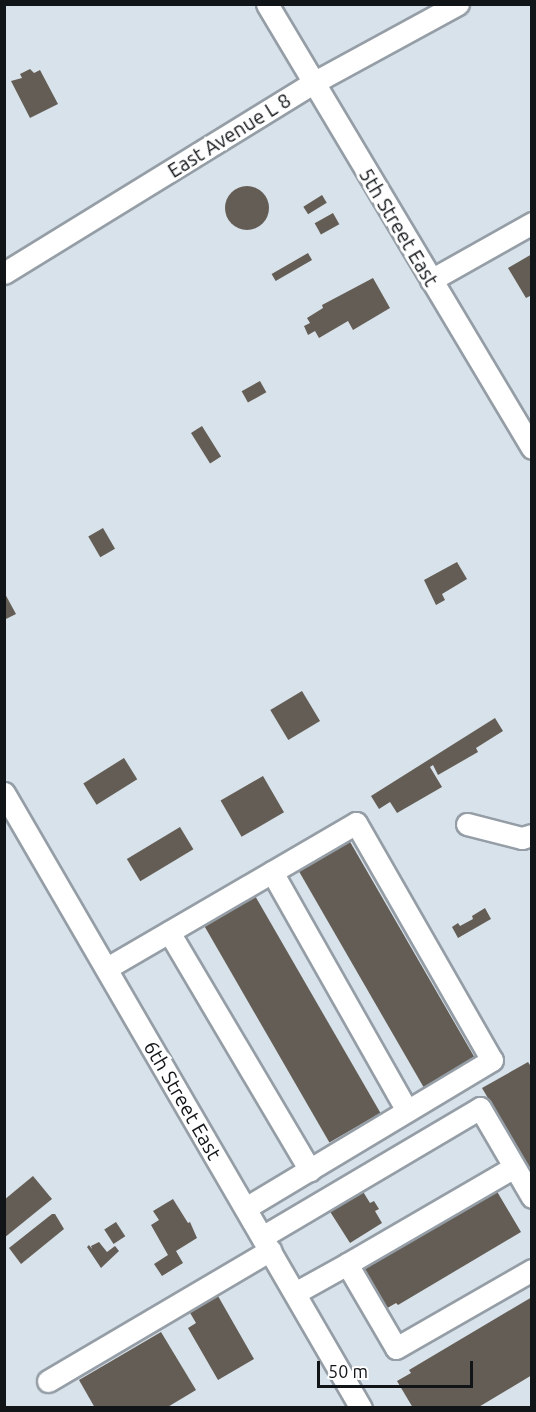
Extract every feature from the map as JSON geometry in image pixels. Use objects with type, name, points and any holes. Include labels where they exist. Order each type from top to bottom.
[{"type":"street","name":"5th Street East","points":[[267,4],[531,448]]},
{"type":"street","name":"East Avenue L 8","points":[[4,273],[313,83],[458,4]]},
{"type":"street","points":[[431,280],[531,223]]},
{"type":"street","name":"6th Street East","points":[[4,793],[361,1407]]},
{"type":"street","points":[[107,968],[356,823],[492,1060],[246,1209]]},
{"type":"street","points":[[467,824],[522,838],[531,835]]},
{"type":"street","points":[[272,872],[407,1111]]},
{"type":"street","points":[[169,932],[310,1170]]},
{"type":"street","points":[[48,1380],[480,1108],[531,1197]]},
{"type":"street","points":[[295,1293],[514,1167]]},
{"type":"street","points":[[347,1264],[396,1348],[531,1270]]},
{"type":"building","points":[[30,69],[34,73],[40,70],[58,104],[30,118],[11,81],[22,78],[20,74]]},
{"type":"building","points":[[247,186],[263,192],[269,208],[263,224],[247,230],[231,224],[225,208],[231,192]]},
{"type":"building","points":[[322,195],[327,203],[308,214],[303,207]]},
{"type":"building","points":[[333,213],[339,224],[321,235],[315,223]]},
{"type":"building","points":[[308,253],[312,260],[276,281],[272,274]]},
{"type":"building","points":[[532,254],[532,295],[526,298],[508,268]]},
{"type":"building","points":[[373,278],[390,308],[353,330],[348,321],[319,338],[315,331],[308,335],[304,326],[310,323],[307,318],[323,308],[322,305]]},
{"type":"building","points":[[260,381],[266,392],[248,403],[242,391]]},
{"type":"building","points":[[202,426],[221,457],[210,463],[191,433]]},
{"type":"building","points":[[103,528],[115,549],[100,557],[88,536]]},
{"type":"building","points":[[457,562],[467,579],[442,594],[445,600],[436,605],[424,580]]},
{"type":"building","points":[[4,592],[16,614],[4,620]]},
{"type":"building","points":[[302,691],[320,721],[288,740],[270,710]]},
{"type":"building","points":[[495,718],[503,731],[476,748],[478,752],[438,775],[433,765],[430,767],[442,787],[397,813],[390,802],[379,809],[371,796]]},
{"type":"building","points":[[124,758],[137,779],[97,805],[83,783]]},
{"type":"building","points":[[263,776],[284,812],[242,837],[221,800]]},
{"type":"building","points":[[180,827],[193,849],[140,881],[127,859]]},
{"type":"building","points":[[349,840],[476,1059],[424,1089],[298,870]]},
{"type":"building","points":[[254,894],[380,1113],[329,1143],[203,924]]},
{"type":"building","points":[[485,908],[491,919],[458,938],[452,927],[458,923],[460,926],[473,919],[472,916]]},
{"type":"building","points":[[528,1062],[532,1068],[532,1173],[482,1088]]},
{"type":"building","points":[[33,1176],[52,1199],[4,1238],[4,1200]]},
{"type":"building","points":[[492,1183],[521,1232],[398,1305],[396,1303],[384,1310],[358,1266]]},
{"type":"building","points":[[362,1190],[370,1203],[374,1201],[379,1209],[375,1211],[382,1223],[350,1243],[329,1210]]},
{"type":"building","points":[[173,1199],[188,1223],[190,1222],[197,1238],[176,1251],[183,1263],[162,1276],[154,1264],[168,1255],[151,1225],[159,1220],[153,1211]]},
{"type":"building","points":[[55,1214],[64,1229],[21,1264],[9,1248]]},
{"type":"building","points":[[116,1222],[125,1236],[114,1244],[104,1230]]},
{"type":"building","points":[[99,1242],[107,1252],[115,1246],[119,1251],[101,1268],[87,1247],[89,1245],[92,1249],[91,1246]]},
{"type":"building","points":[[214,1289],[254,1359],[218,1380],[188,1328],[196,1323],[186,1306]]},
{"type":"building","points":[[532,1297],[532,1375],[477,1408],[413,1408],[397,1381],[411,1373],[409,1370]]},
{"type":"building","points":[[161,1332],[196,1390],[166,1408],[95,1408],[79,1380]]}]
